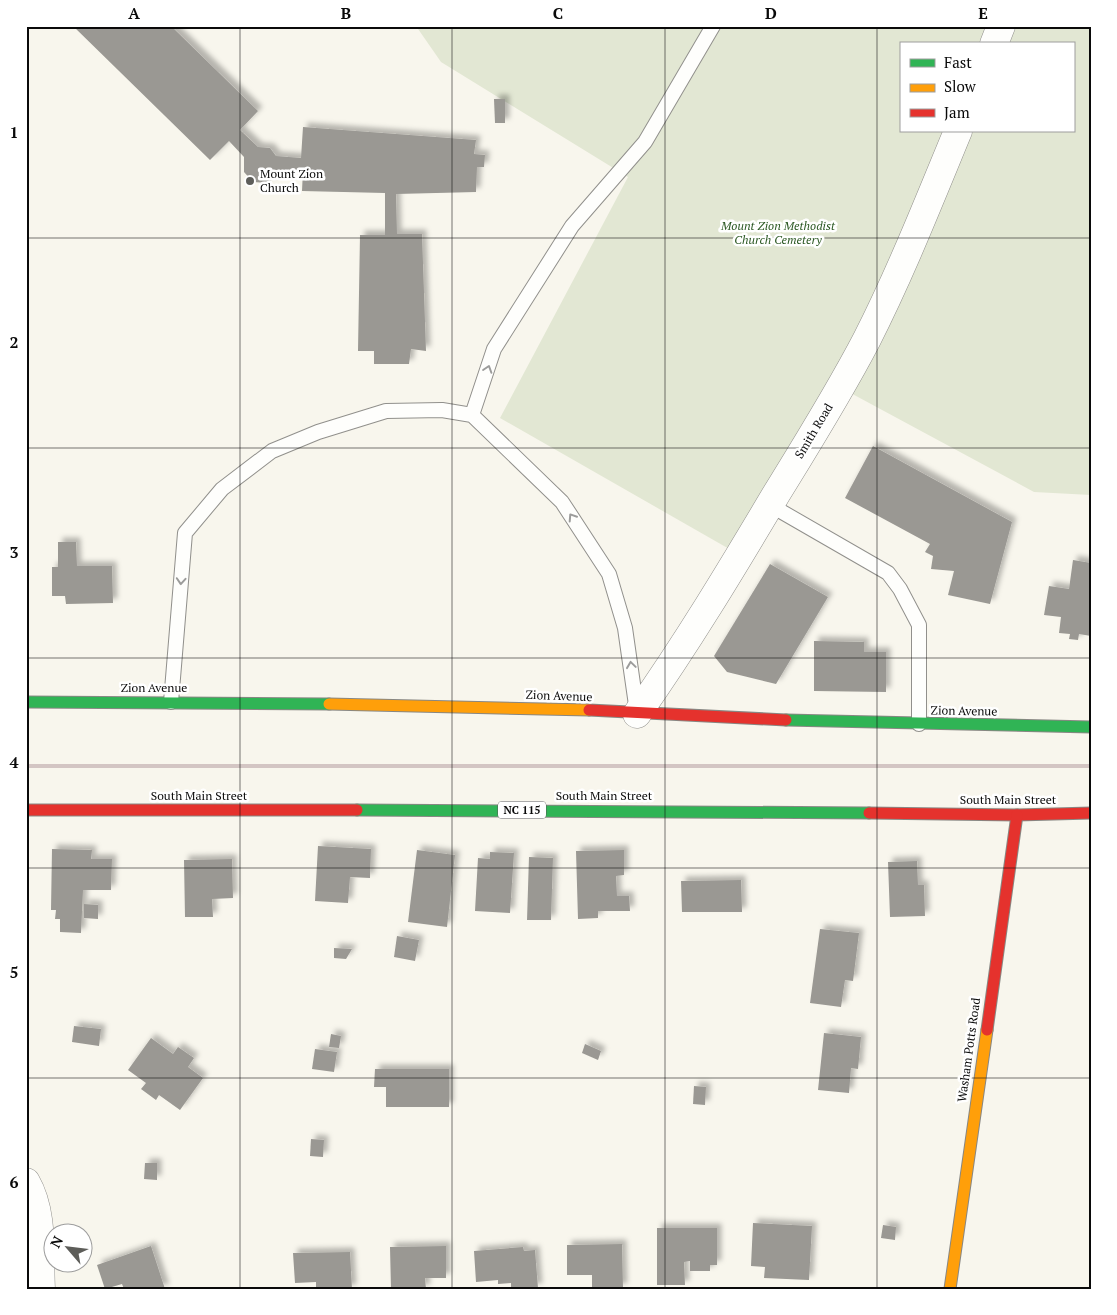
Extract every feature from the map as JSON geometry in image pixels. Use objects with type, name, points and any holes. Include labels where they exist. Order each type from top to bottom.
[{"type":"street","points":[[995,42],[1001,26]]},
{"type":"street","name":"Smith Road","points":[[637,714],[672,665],[839,391],[867,339],[916,234],[958,132]]},
{"type":"street","name":"Zion Avenue","points":[[26,702],[280,702],[919,724],[1091,727]]},
{"type":"street","name":"South Main Street","points":[[26,810],[635,810],[1017,815],[1091,813]]},
{"type":"street","name":"Washam Potts Road","points":[[950,1289],[1017,815]]},
{"type":"street","points":[[26,1182],[33,1193],[38,1214],[41,1289]]},
{"type":"lane","points":[[472,416],[494,349],[572,226],[645,142],[713,26]]},
{"type":"lane","points":[[171,702],[185,533],[222,489],[272,451],[318,432],[386,411],[442,410],[472,416],[562,502],[609,574],[626,628],[637,714]]},
{"type":"lane","points":[[770,506],[888,573],[900,589],[919,625],[919,724]]},
{"type":"green space","name":"Mount Zion Methodist Church Cemetery","points":[[416,26],[1091,26],[1091,495],[1034,492],[832,383],[731,550],[500,418],[628,177],[441,62]]},
{"type":"building","points":[[73,26],[171,26],[258,111],[240,130],[258,147],[270,148],[276,156],[301,158],[303,127],[476,140],[474,154],[485,155],[484,167],[477,167],[476,192],[396,194],[397,234],[422,234],[426,351],[411,349],[409,364],[374,364],[374,351],[358,351],[360,235],[385,235],[385,193],[302,191],[303,170],[279,173],[268,183],[253,182],[244,172],[244,157],[229,141],[210,160]]},
{"type":"building","points":[[494,99],[505,99],[505,123],[495,123]]},
{"type":"building","points":[[873,446],[1012,522],[990,604],[948,595],[954,571],[931,569],[933,556],[925,552],[930,544],[845,498]]},
{"type":"building","points":[[58,542],[76,542],[77,566],[112,566],[113,603],[66,604],[65,596],[52,596],[52,567],[58,567]]},
{"type":"building","points":[[1073,560],[1091,563],[1091,636],[1079,634],[1078,640],[1069,639],[1070,634],[1059,633],[1061,617],[1044,615],[1049,586],[1069,589]]},
{"type":"building","points":[[770,564],[828,597],[776,684],[727,672],[714,656]]},
{"type":"building","points":[[814,641],[864,642],[864,652],[886,652],[886,692],[814,691]]},
{"type":"building","points":[[318,846],[371,849],[370,878],[350,877],[348,903],[315,901]]},
{"type":"building","points":[[52,849],[92,850],[91,859],[112,859],[111,890],[83,890],[81,933],[60,932],[60,919],[55,919],[56,910],[51,910]]},
{"type":"building","points":[[417,850],[455,855],[447,927],[408,922]]},
{"type":"building","points":[[624,850],[624,875],[616,876],[617,896],[629,896],[630,911],[598,911],[598,918],[578,919],[576,851]]},
{"type":"building","points":[[490,852],[514,853],[510,913],[475,911],[478,858],[490,859]]},
{"type":"building","points":[[529,857],[553,858],[551,920],[527,920]]},
{"type":"building","points":[[232,859],[233,898],[212,899],[213,917],[185,917],[184,860]]},
{"type":"building","points":[[917,861],[918,885],[924,885],[925,916],[890,917],[888,862]]},
{"type":"building","points":[[741,880],[742,912],[682,912],[681,881]]},
{"type":"building","points":[[84,904],[98,905],[98,919],[84,918]]},
{"type":"building","points":[[820,929],[859,933],[853,981],[845,980],[841,1007],[810,1003]]},
{"type":"building","points":[[397,936],[419,940],[415,961],[394,957]]},
{"type":"building","points":[[334,948],[352,949],[346,959],[334,958]]},
{"type":"building","points":[[74,1026],[101,1029],[99,1046],[72,1042]]},
{"type":"building","points":[[824,1033],[861,1037],[858,1069],[851,1068],[849,1093],[818,1090]]},
{"type":"building","points":[[331,1034],[341,1036],[339,1048],[329,1047]]},
{"type":"building","points":[[151,1038],[173,1054],[178,1047],[194,1058],[188,1067],[203,1078],[180,1110],[159,1095],[156,1100],[141,1089],[146,1083],[128,1070]]},
{"type":"building","points":[[585,1044],[601,1051],[598,1060],[582,1053]]},
{"type":"building","points":[[315,1049],[337,1052],[334,1072],[312,1069]]},
{"type":"building","points":[[375,1069],[449,1069],[449,1107],[386,1107],[386,1087],[374,1087]]},
{"type":"building","points":[[694,1086],[706,1087],[705,1105],[693,1104]]},
{"type":"building","points":[[311,1139],[324,1140],[323,1157],[310,1156]]},
{"type":"building","points":[[145,1163],[157,1163],[157,1180],[144,1179]]},
{"type":"building","points":[[753,1223],[812,1226],[809,1280],[764,1278],[765,1267],[751,1266]]},
{"type":"building","points":[[883,1225],[896,1227],[895,1240],[881,1238]]},
{"type":"building","points":[[657,1228],[717,1228],[717,1265],[710,1265],[710,1271],[690,1271],[690,1261],[684,1262],[685,1285],[657,1285]]},
{"type":"building","points":[[622,1244],[623,1288],[592,1288],[592,1275],[567,1275],[567,1245]]},
{"type":"building","points":[[151,1246],[165,1289],[124,1289],[122,1284],[105,1289],[97,1265]]},
{"type":"building","points":[[446,1246],[446,1278],[425,1278],[426,1289],[391,1289],[390,1247]]},
{"type":"building","points":[[523,1247],[524,1251],[535,1250],[538,1288],[511,1287],[511,1283],[498,1284],[498,1280],[476,1282],[474,1251]]},
{"type":"building","points":[[350,1252],[352,1289],[316,1289],[316,1282],[295,1283],[293,1253]]},
{"type":"railway","points":[[26,766],[1091,766]]},
{"type":"traffic: fast","points":[[26,702],[329,704]]},
{"type":"traffic: fast","points":[[786,720],[1091,727]]},
{"type":"traffic: fast","points":[[357,810],[869,813]]},
{"type":"traffic: slow","points":[[329,704],[589,710]]},
{"type":"traffic: slow","points":[[950,1289],[987,1030]]},
{"type":"traffic: jam","points":[[589,710],[786,720]]},
{"type":"traffic: jam","points":[[26,810],[357,810]]},
{"type":"traffic: jam","points":[[869,813],[1017,815],[1091,813]]},
{"type":"traffic: jam","points":[[987,1030],[1017,815]]},
{"type":"place","name":"Mount Zion Church","points":[[250,181]]}]
